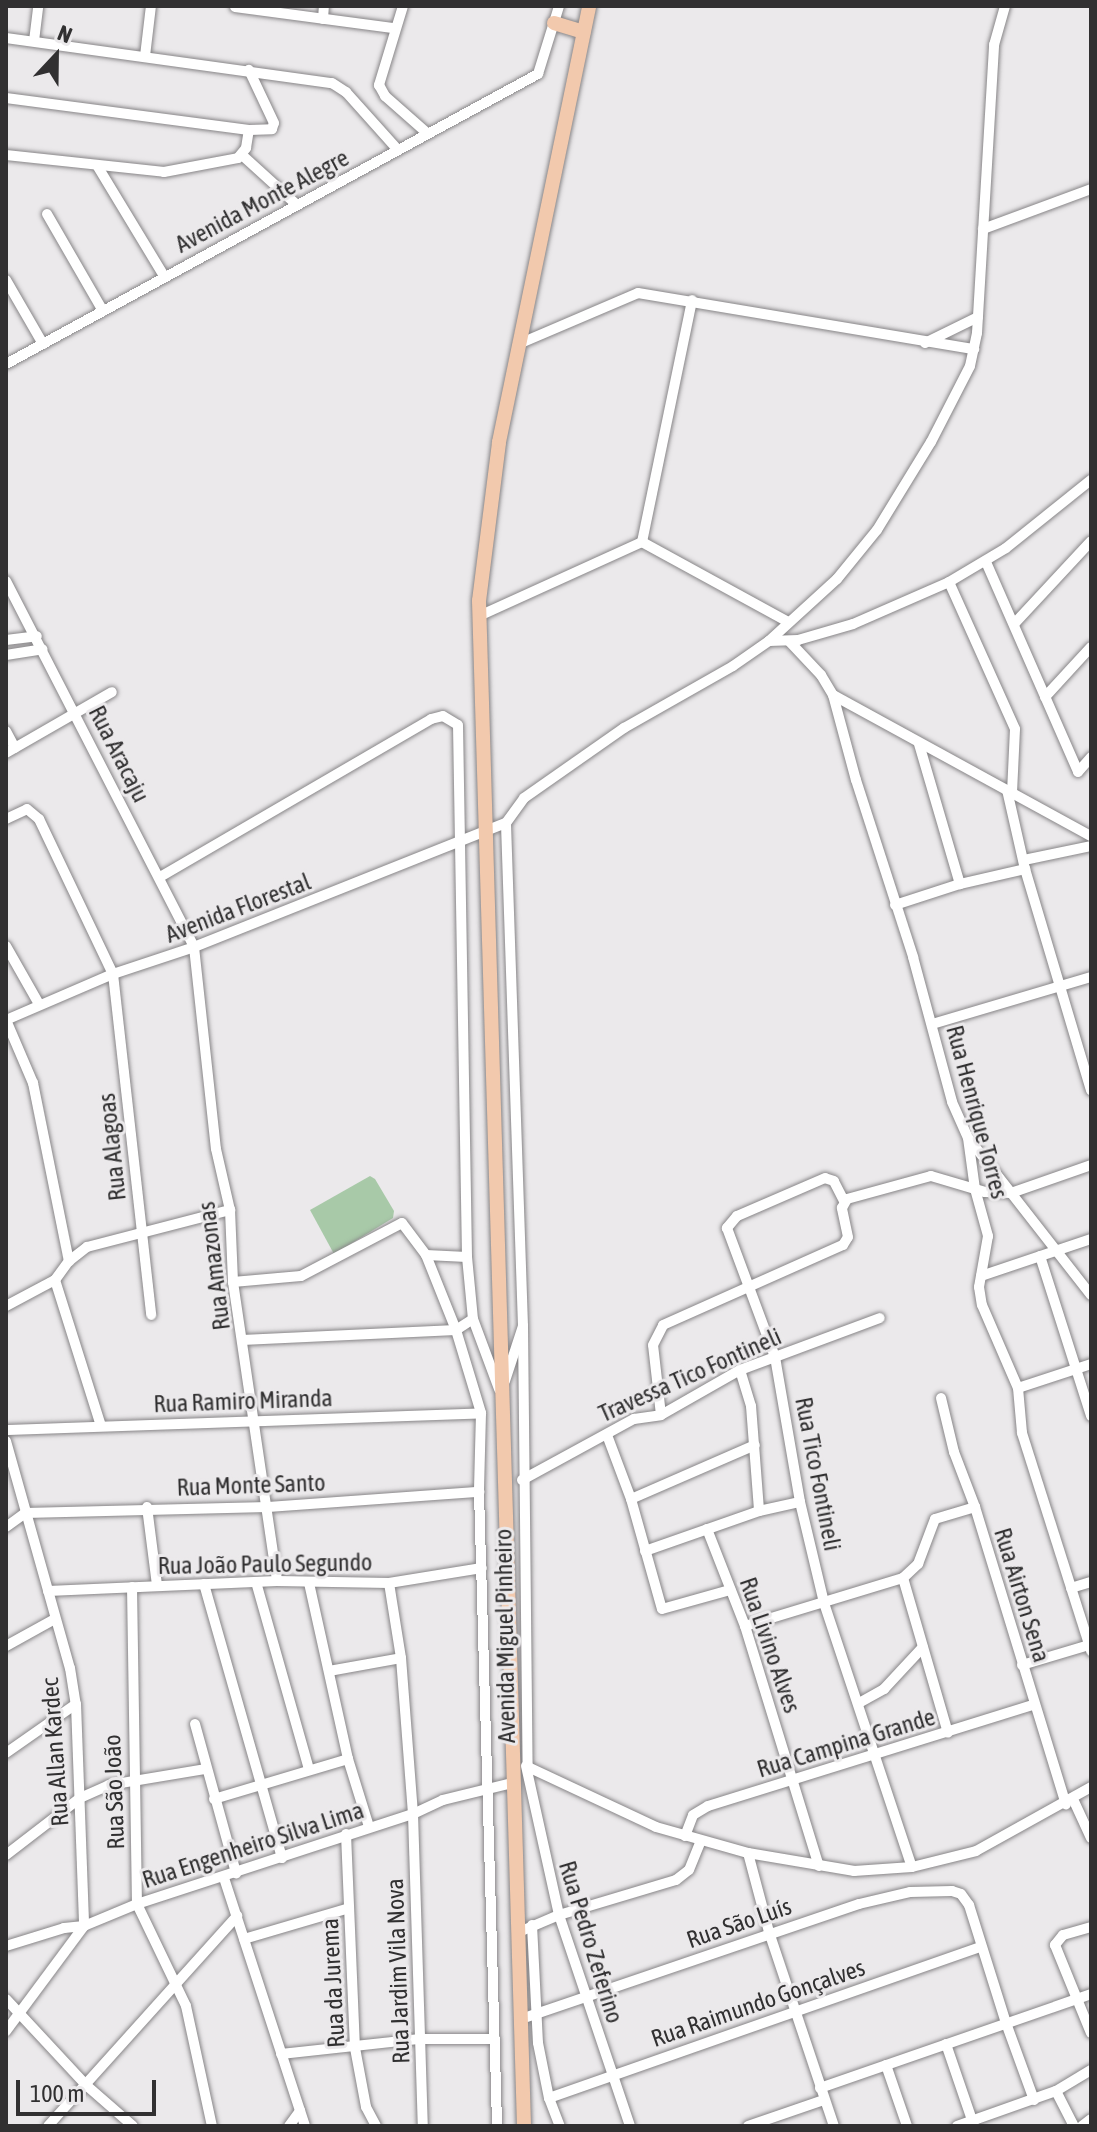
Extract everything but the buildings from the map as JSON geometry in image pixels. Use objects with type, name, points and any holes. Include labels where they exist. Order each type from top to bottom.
[{"type":"highway","points":[[524,2126],[528,2017],[525,1928],[512,1783],[479,616],[491,484],[589,6]]},
{"type":"highway","points":[[554,23],[584,32]]},
{"type":"street","points":[[34,41],[38,6]]},
{"type":"street","points":[[145,56],[151,6]]},
{"type":"street","points":[[323,19],[324,6]]},
{"type":"street","points":[[403,6],[393,28],[379,85],[385,96],[427,133]]},
{"type":"street","points":[[554,23],[559,6]]},
{"type":"street","points":[[506,823],[524,798],[624,728],[733,666],[769,641],[837,579],[877,530],[931,442],[970,366],[974,349],[994,45],[1005,6]]},
{"type":"street","points":[[235,7],[269,8],[393,28]]},
{"type":"street","name":"Avenida Monte Alegre","points":[[6,364],[538,74],[554,23]]},
{"type":"street","points":[[6,38],[332,83],[346,92],[398,150]]},
{"type":"street","points":[[6,98],[267,130],[274,123],[249,70]]},
{"type":"street","points":[[242,155],[249,130]]},
{"type":"street","points":[[6,155],[164,172],[242,155]]},
{"type":"street","points":[[242,155],[297,205]]},
{"type":"street","points":[[98,167],[164,276]]},
{"type":"street","points":[[983,229],[1091,189]]},
{"type":"street","points":[[47,214],[103,311]]},
{"type":"street","points":[[6,280],[43,344]]},
{"type":"street","points":[[521,343],[630,294],[692,300],[925,343],[974,349]]},
{"type":"street","points":[[642,542],[692,300]]},
{"type":"street","points":[[925,343],[978,317]]},
{"type":"street","points":[[769,641],[789,641],[853,624],[949,582],[986,562],[1091,480]]},
{"type":"street","points":[[1014,624],[1091,541]]},
{"type":"street","points":[[479,616],[642,542]]},
{"type":"street","points":[[642,542],[788,622]]},
{"type":"street","points":[[986,562],[1078,772],[1091,757]]},
{"type":"street","name":"Rua Aracaju","points":[[6,581],[37,636],[194,947]]},
{"type":"street","points":[[949,582],[1012,720],[1016,750],[1010,792],[1024,864],[1091,1090]]},
{"type":"street","points":[[6,640],[37,636]]},
{"type":"street","name":"Rua Henrique Torres","points":[[789,641],[821,675],[833,695],[932,1024],[952,1102],[968,1138],[975,1189],[988,1236],[981,1276],[982,1305],[1018,1388],[1022,1433],[1090,1648]]},
{"type":"street","points":[[1045,697],[1091,647]]},
{"type":"street","points":[[6,655],[43,649]]},
{"type":"street","points":[[6,731],[11,750],[112,692]]},
{"type":"street","points":[[833,695],[1091,836]]},
{"type":"street","points":[[160,877],[437,716],[451,719],[460,729],[467,1257],[473,1319],[501,1394]]},
{"type":"street","points":[[919,744],[960,884]]},
{"type":"street","name":"Rua Alagoas","points":[[6,819],[31,810],[39,819],[113,974],[151,1315]]},
{"type":"street","name":"Avenida Florestal","points":[[6,1020],[113,974],[194,947],[506,823]]},
{"type":"street","name":"Avenida Miguel Pinheiro","points":[[506,823],[523,1326],[522,1480],[528,1767],[656,1827],[748,1853],[854,1871],[912,1867],[984,1848],[1091,1787]]},
{"type":"street","points":[[895,905],[1091,846]]},
{"type":"street","points":[[6,946],[39,1004]]},
{"type":"street","name":"Rua Amazonas","points":[[194,947],[216,1149],[230,1210],[233,1282],[277,1581]]},
{"type":"street","points":[[932,1024],[1091,977]]},
{"type":"street","points":[[6,1020],[33,1083],[69,1261]]},
{"type":"street","points":[[968,1138],[1053,1251],[1091,1295]]},
{"type":"street","points":[[661,1415],[653,1362],[653,1345],[659,1330],[669,1321],[846,1242],[844,1201],[861,1193],[931,1176],[975,1189],[1011,1193],[1091,1165]]},
{"type":"street","name":"Rua Tico Fontineli","points":[[844,1201],[834,1181],[825,1178],[731,1219],[729,1234],[775,1357],[800,1502],[824,1603],[912,1867]]},
{"type":"street","points":[[6,1306],[55,1280],[69,1261],[87,1247],[230,1210]]},
{"type":"street","points":[[233,1282],[301,1276],[402,1223],[426,1255],[456,1330],[481,1413],[479,1492],[497,2126]]},
{"type":"street","points":[[981,1276],[1091,1239]]},
{"type":"street","points":[[426,1255],[467,1257]]},
{"type":"street","points":[[1040,1256],[1091,1416]]},
{"type":"street","points":[[55,1280],[101,1426]]},
{"type":"street","name":"Travessa Tico Fontineli","points":[[522,1480],[634,1419],[661,1415],[740,1370],[880,1318]]},
{"type":"street","points":[[242,1340],[456,1330],[473,1319]]},
{"type":"street","points":[[501,1394],[523,1326]]},
{"type":"street","points":[[1018,1388],[1091,1364]]},
{"type":"street","points":[[740,1370],[751,1406],[759,1511]]},
{"type":"street","name":"Rua Airton Sena","points":[[941,1398],[954,1452],[975,1507],[1033,1705],[1069,1802],[1091,1838]]},
{"type":"street","name":"Rua Ramiro Miranda","points":[[6,1430],[481,1413]]},
{"type":"street","points":[[607,1435],[631,1499],[662,1609],[730,1590]]},
{"type":"street","name":"Rua Allan Kardec","points":[[6,1441],[76,1704],[84,1926]]},
{"type":"street","points":[[631,1499],[755,1445]]},
{"type":"street","name":"Rua Monte Santo","points":[[25,1513],[147,1507],[268,1507],[479,1492]]},
{"type":"street","points":[[645,1551],[759,1511],[800,1502]]},
{"type":"street","points":[[147,1507],[157,1585]]},
{"type":"street","points":[[745,1626],[903,1578],[918,1564],[935,1519],[975,1507]]},
{"type":"street","points":[[6,1527],[25,1513]]},
{"type":"street","name":"Rua Livino Alves","points":[[707,1529],[745,1626],[819,1866]]},
{"type":"street","name":"Rua João Paulo Segundo","points":[[48,1591],[277,1581],[389,1583],[482,1568]]},
{"type":"street","points":[[903,1578],[948,1733]]},
{"type":"street","points":[[256,1582],[309,1769]]},
{"type":"street","points":[[1071,1588],[1091,1582]]},
{"type":"street","points":[[309,1583],[348,1759],[369,1827]]},
{"type":"street","name":"Rua Jardim Vila Nova","points":[[389,1583],[401,1658],[413,1814],[423,2126]]},
{"type":"street","points":[[204,1584],[282,1858]]},
{"type":"street","name":"Rua São João","points":[[132,1587],[131,1728],[137,1780],[137,1904],[186,2006],[212,2126]]},
{"type":"street","points":[[6,1646],[55,1619]]},
{"type":"street","points":[[859,1703],[884,1689],[923,1647]]},
{"type":"street","points":[[1022,1665],[1090,1648]]},
{"type":"street","points":[[329,1671],[401,1658]]},
{"type":"street","points":[[6,1753],[76,1704]]},
{"type":"street","name":"Rua Campina Grande","points":[[685,1836],[693,1815],[701,1809],[1033,1705]]},
{"type":"street","points":[[195,1724],[236,1873]]},
{"type":"street","points":[[214,1799],[348,1759]]},
{"type":"street","points":[[513,1762],[528,1767]]},
{"type":"street","name":"Rua Pedro Zeferino","points":[[528,1767],[535,1817],[559,1915],[630,2126]]},
{"type":"street","points":[[6,1855],[80,1798],[109,1785],[206,1769]]},
{"type":"street","name":"Rua Engenheiro Silva Lima","points":[[6,1946],[64,1928],[84,1926],[137,1904],[413,1814],[443,1800],[512,1783]]},
{"type":"street","name":"Rua da Jurema","points":[[346,1834],[355,2048],[366,2107],[376,2126]]},
{"type":"street","points":[[525,1928],[676,1880],[689,1870],[701,1841]]},
{"type":"street","points":[[748,1853],[769,1932],[834,2126]]},
{"type":"street","points":[[224,1878],[305,2126]]},
{"type":"street","name":"Rua São Luís","points":[[528,2017],[769,1932],[910,1892],[956,1891],[969,1905],[981,1947]]},
{"type":"street","points":[[244,1939],[349,1908]]},
{"type":"street","points":[[48,2126],[237,1916]]},
{"type":"street","points":[[6,2031],[84,1926]]},
{"type":"street","points":[[1091,1927],[1063,1935],[1055,1945],[1091,2033]]},
{"type":"street","points":[[981,1947],[1034,2100]]},
{"type":"street","name":"Rua Raimundo Gonçalves","points":[[549,2098],[981,1947]]},
{"type":"street","points":[[820,2088],[1091,1994]]},
{"type":"street","points":[[6,1999],[86,2085],[133,2126]]},
{"type":"street","points":[[528,2017],[549,2098],[560,2126]]},
{"type":"street","points":[[281,2054],[420,2039],[495,2039]]},
{"type":"street","points":[[946,2044],[973,2123]]},
{"type":"street","points":[[886,2065],[907,2126]]},
{"type":"street","points":[[957,2126],[973,2123],[1056,2091],[1091,2070]]},
{"type":"street","points":[[1056,2091],[1074,2126]]},
{"type":"street","points":[[748,2126],[824,2100]]},
{"type":"street","points":[[289,2126],[300,2111]]},
{"type":"street","points":[[1082,2126],[1091,2119]]},
{"type":"green space","points":[[370,1176],[375,1179],[394,1211],[393,1218],[334,1254],[310,1210]]}]
